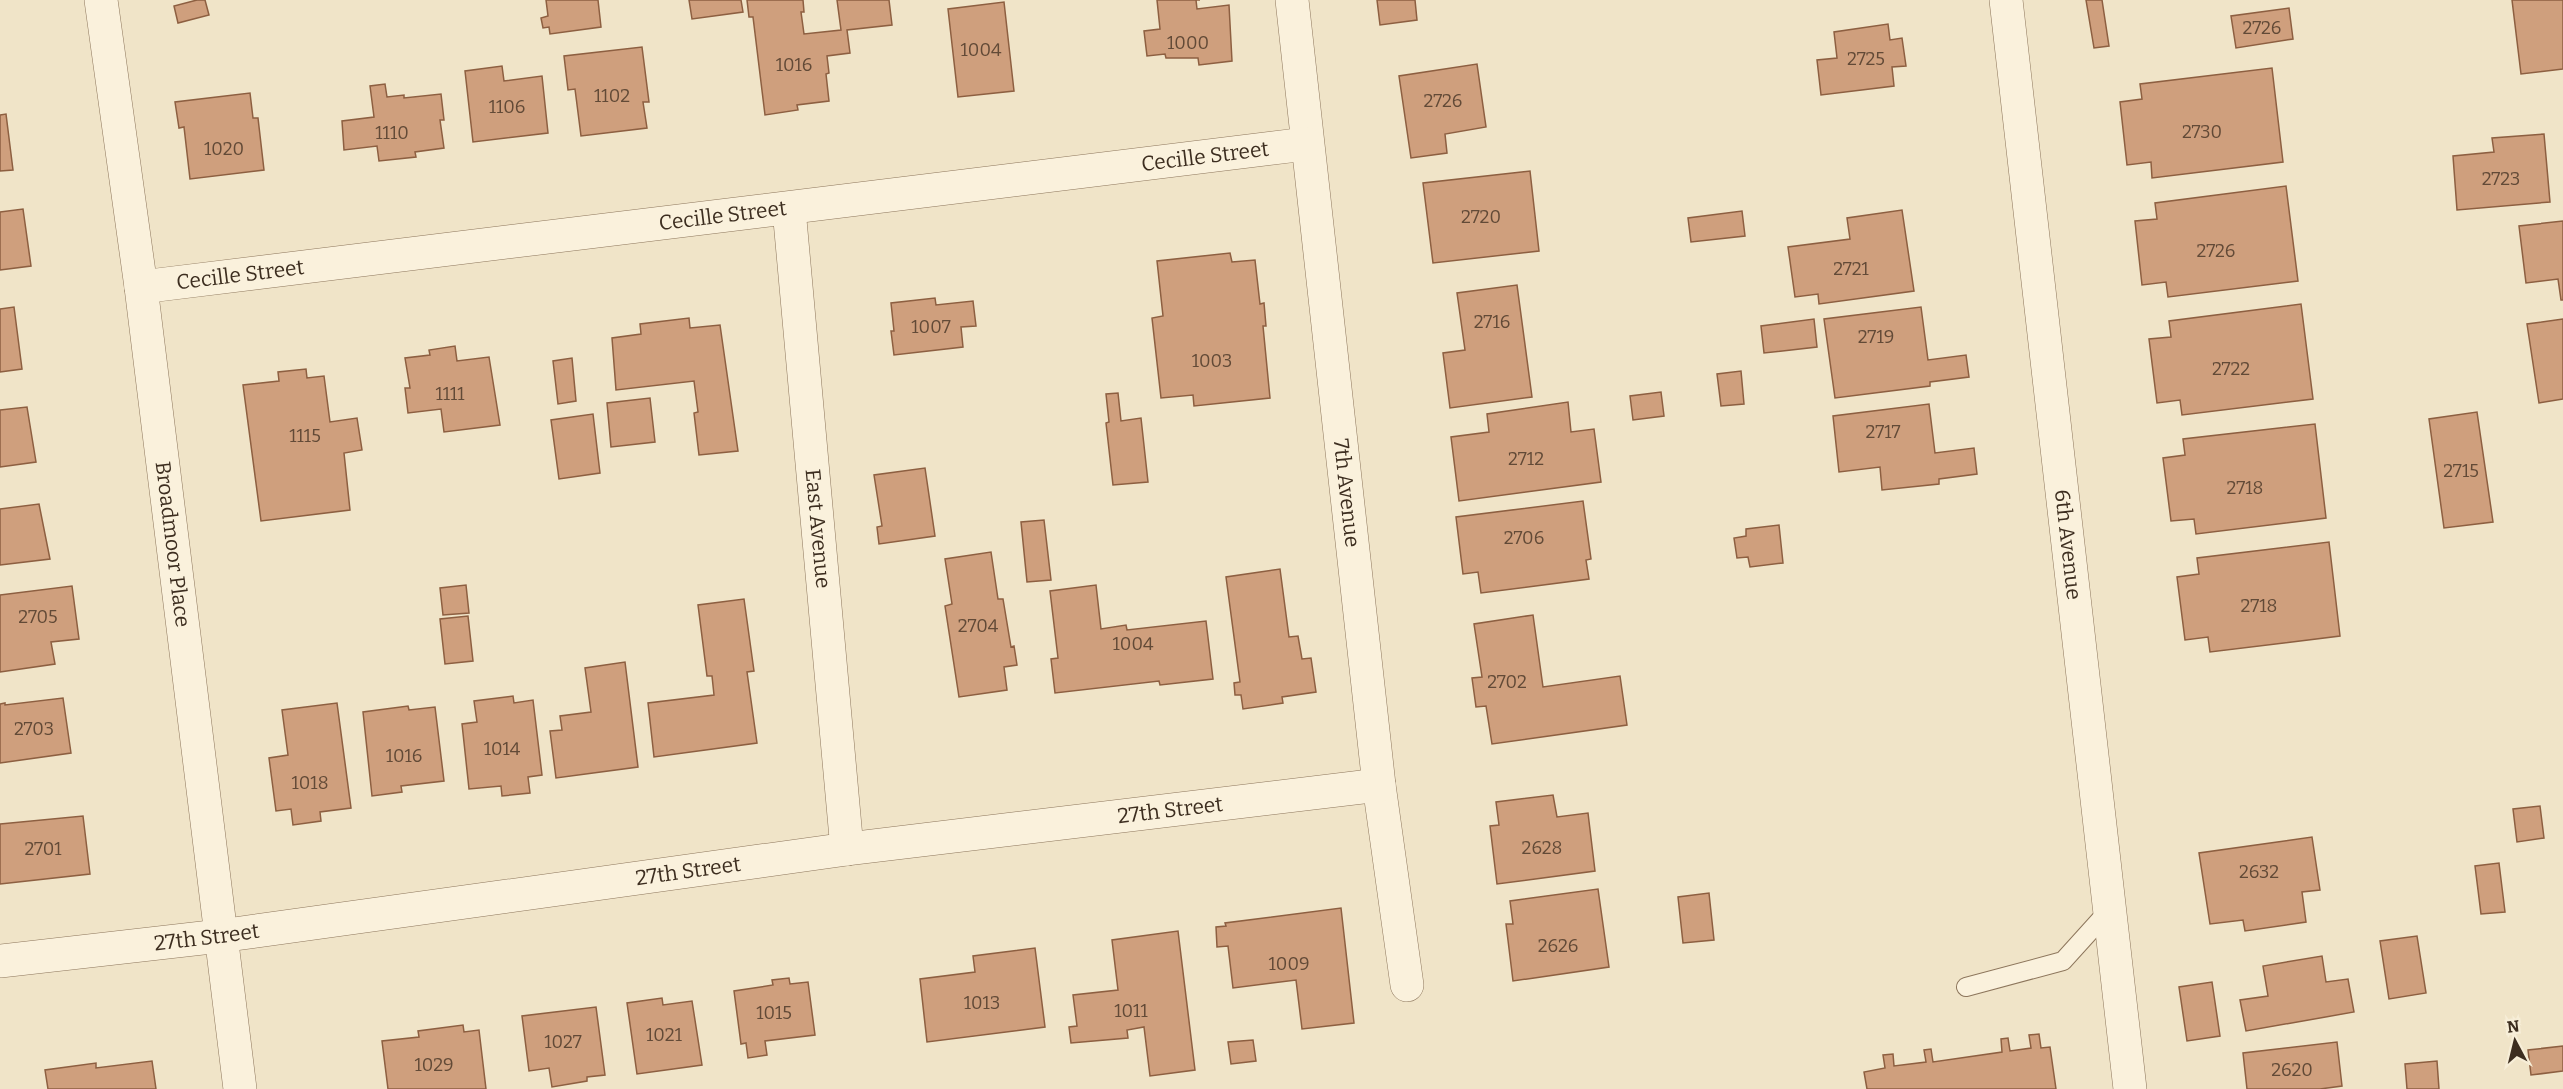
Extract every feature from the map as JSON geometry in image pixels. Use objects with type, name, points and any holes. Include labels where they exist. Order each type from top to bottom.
[{"type":"street","name":"Broadmoor Place","points":[[101,0],[141,287],[240,1089]]},
{"type":"street","name":"7th Avenue","points":[[1292,0],[1306,144],[1379,785],[1407,985]]},
{"type":"street","name":"6th Avenue","points":[[2006,0],[2130,1089]]},
{"type":"street","name":"Cecille Street","points":[[141,287],[1306,144]]},
{"type":"street","name":"East Avenue","points":[[789,208],[847,849]]},
{"type":"street","name":"27th Street","points":[[0,961],[220,936],[847,849],[1379,785]]},
{"type":"lane","points":[[1966,987],[2063,961],[2110,909]]},
{"type":"building","points":[[205,0],[209,15],[178,23],[174,6]]},
{"type":"building","points":[[546,0],[598,0],[601,27],[550,34],[549,27],[543,28],[541,18],[548,16]]},
{"type":"building","points":[[689,0],[741,0],[743,12],[692,19]]},
{"type":"building","points":[[747,0],[803,0],[804,12],[801,12],[804,34],[841,30],[837,0],[889,0],[892,25],[847,30],[850,53],[827,56],[829,101],[797,105],[798,110],[765,115],[753,17],[749,17]]},
{"type":"building","points":[[1157,0],[1196,0],[1197,9],[1229,5],[1232,61],[1199,65],[1198,58],[1166,58],[1165,54],[1147,56],[1144,31],[1160,29]]},
{"type":"building","points":[[1377,0],[1415,0],[1417,20],[1380,25]]},
{"type":"building","points":[[2086,0],[2102,0],[2109,46],[2094,48]]},
{"type":"building","points":[[2512,0],[2563,0],[2563,69],[2521,74]]},
{"type":"building","points":[[1004,2],[1014,91],[958,97],[948,9]]},
{"type":"building","points":[[2289,8],[2293,39],[2236,48],[2231,16]]},
{"type":"building","points":[[1888,24],[1890,40],[1902,38],[1906,66],[1892,67],[1894,86],[1821,95],[1817,60],[1837,58],[1834,32]]},
{"type":"building","points":[[642,47],[649,102],[643,102],[647,128],[581,136],[575,89],[568,90],[564,56]]},
{"type":"building","points":[[1477,64],[1486,127],[1445,134],[1447,153],[1411,158],[1399,76]]},
{"type":"building","points":[[502,66],[504,81],[542,76],[548,133],[473,142],[465,71]]},
{"type":"building","points":[[2272,68],[2283,162],[2152,178],[2151,162],[2127,165],[2120,102],[2142,99],[2140,84]]},
{"type":"building","points":[[385,84],[387,97],[404,95],[404,98],[441,94],[444,120],[440,120],[444,148],[415,152],[416,157],[379,161],[377,146],[344,150],[342,121],[374,117],[370,86]]},
{"type":"building","points":[[250,93],[253,118],[258,118],[264,170],[190,179],[184,127],[179,128],[175,102]]},
{"type":"building","points":[[6,114],[13,170],[0,171],[0,115]]},
{"type":"building","points":[[2544,134],[2550,202],[2457,210],[2453,156],[2494,152],[2492,138]]},
{"type":"building","points":[[1530,171],[1539,251],[1433,263],[1423,183]]},
{"type":"building","points":[[2286,186],[2298,281],[2168,297],[2166,282],[2142,285],[2135,221],[2157,219],[2155,203]]},
{"type":"building","points":[[23,209],[31,266],[0,270],[0,212]]},
{"type":"building","points":[[1902,210],[1914,291],[1819,304],[1818,294],[1795,297],[1788,247],[1850,239],[1847,218]]},
{"type":"building","points":[[1742,211],[1745,236],[1691,242],[1688,218]]},
{"type":"building","points":[[2563,221],[2563,300],[2561,300],[2558,279],[2526,283],[2519,226]]},
{"type":"building","points":[[1230,253],[1232,262],[1255,260],[1260,304],[1264,303],[1266,326],[1263,326],[1270,398],[1194,406],[1193,395],[1161,398],[1152,318],[1163,316],[1157,261]]},
{"type":"building","points":[[1517,285],[1532,397],[1450,408],[1443,353],[1465,350],[1457,293]]},
{"type":"building","points":[[935,298],[936,305],[973,301],[976,326],[961,327],[963,347],[894,355],[891,303]]},
{"type":"building","points":[[2301,304],[2313,399],[2182,415],[2180,400],[2157,403],[2149,339],[2171,337],[2169,321]]},
{"type":"building","points":[[14,307],[22,369],[0,372],[0,309]]},
{"type":"building","points":[[1921,307],[1928,360],[1966,355],[1969,377],[1930,382],[1930,386],[1835,398],[1824,319]]},
{"type":"building","points":[[689,318],[690,328],[720,325],[738,451],[699,455],[694,413],[698,412],[694,381],[616,390],[612,338],[641,334],[640,324]]},
{"type":"building","points":[[1814,319],[1817,347],[1764,353],[1761,326]]},
{"type":"building","points":[[2563,319],[2563,399],[2539,403],[2527,324]]},
{"type":"building","points":[[455,346],[457,361],[489,357],[500,425],[444,432],[441,409],[408,413],[405,388],[410,388],[405,358],[430,355],[429,350]]},
{"type":"building","points":[[572,358],[576,401],[558,404],[553,361]]},
{"type":"building","points":[[306,369],[307,378],[324,376],[330,422],[357,418],[362,450],[344,453],[350,510],[261,521],[243,385],[279,381],[278,372]]},
{"type":"building","points":[[1741,371],[1744,404],[1721,406],[1717,374]]},
{"type":"building","points":[[1661,392],[1664,416],[1633,420],[1630,396]]},
{"type":"building","points":[[1118,393],[1121,421],[1141,418],[1148,482],[1113,485],[1106,423],[1109,422],[1106,394]]},
{"type":"building","points":[[650,398],[655,442],[611,447],[607,403]]},
{"type":"building","points":[[1568,402],[1571,432],[1594,429],[1601,482],[1459,501],[1451,437],[1489,432],[1487,414]]},
{"type":"building","points":[[1929,404],[1935,453],[1974,448],[1977,474],[1939,479],[1939,484],[1882,490],[1880,467],[1839,472],[1833,416]]},
{"type":"building","points":[[27,407],[36,462],[0,467],[0,410]]},
{"type":"building","points":[[2477,412],[2493,522],[2444,528],[2429,419]]},
{"type":"building","points":[[593,414],[600,473],[559,479],[551,420]]},
{"type":"building","points":[[2315,424],[2326,518],[2196,534],[2194,519],[2171,521],[2163,458],[2185,455],[2183,439]]},
{"type":"building","points":[[925,468],[935,536],[879,544],[877,527],[882,526],[874,475]]},
{"type":"building","points":[[1583,501],[1591,559],[1586,560],[1589,579],[1481,593],[1478,572],[1463,574],[1456,517]]},
{"type":"building","points":[[39,504],[50,559],[0,565],[0,509]]},
{"type":"building","points":[[1044,520],[1051,580],[1027,582],[1021,522]]},
{"type":"building","points":[[1779,525],[1783,563],[1750,567],[1748,557],[1737,558],[1734,538],[1746,536],[1746,529]]},
{"type":"building","points":[[2329,542],[2340,636],[2210,652],[2208,637],[2185,640],[2177,577],[2199,574],[2197,558]]},
{"type":"building","points":[[991,552],[998,599],[1003,599],[1011,647],[1014,646],[1017,665],[1004,667],[1007,690],[959,697],[945,606],[952,604],[945,559]]},
{"type":"building","points":[[1280,569],[1289,637],[1298,636],[1302,659],[1311,658],[1316,692],[1282,697],[1283,703],[1243,709],[1241,695],[1235,695],[1234,683],[1240,682],[1226,577]]},
{"type":"building","points":[[466,585],[469,613],[443,615],[440,588]]},
{"type":"building","points":[[1096,585],[1101,629],[1126,625],[1127,630],[1206,621],[1213,679],[1160,685],[1159,681],[1055,693],[1051,659],[1058,658],[1050,591]]},
{"type":"building","points":[[72,586],[79,639],[51,642],[55,664],[0,672],[0,595]]},
{"type":"building","points":[[744,599],[754,671],[747,672],[757,743],[654,757],[648,703],[714,695],[712,676],[707,676],[698,605]]},
{"type":"building","points":[[1533,615],[1543,687],[1620,676],[1627,725],[1492,744],[1486,706],[1476,707],[1472,678],[1482,677],[1474,624]]},
{"type":"building","points":[[468,616],[473,661],[445,664],[440,619]]},
{"type":"building","points":[[625,662],[638,767],[556,778],[550,731],[562,730],[560,716],[591,712],[585,668]]},
{"type":"building","points":[[513,696],[514,703],[533,700],[542,775],[528,777],[530,793],[502,796],[501,786],[469,789],[462,724],[477,722],[474,701]]},
{"type":"building","points":[[63,698],[71,753],[0,763],[0,704]]},
{"type":"building","points":[[337,703],[351,808],[320,812],[321,821],[293,825],[291,809],[276,811],[269,758],[288,755],[282,710]]},
{"type":"building","points":[[408,706],[409,710],[435,707],[444,781],[401,786],[402,792],[372,796],[363,712]]},
{"type":"building","points":[[1553,795],[1557,817],[1588,813],[1595,871],[1497,884],[1490,826],[1499,825],[1496,802]]},
{"type":"building","points":[[2540,806],[2544,838],[2517,842],[2513,809]]},
{"type":"building","points":[[83,816],[90,874],[0,884],[0,824]]},
{"type":"building","points":[[2312,837],[2320,890],[2302,892],[2306,922],[2245,931],[2243,920],[2210,924],[2199,853]]},
{"type":"building","points":[[2499,863],[2505,912],[2481,914],[2475,866]]},
{"type":"building","points":[[1598,889],[1609,967],[1513,981],[1506,924],[1513,924],[1510,901]]},
{"type":"building","points":[[1709,893],[1714,940],[1683,943],[1678,897]]},
{"type":"building","points":[[1341,908],[1354,1023],[1302,1029],[1296,980],[1233,988],[1228,946],[1217,947],[1216,927],[1226,926],[1225,923]]},
{"type":"building","points":[[1178,931],[1195,1070],[1150,1076],[1144,1027],[1127,1030],[1128,1038],[1071,1043],[1069,1027],[1077,1026],[1073,995],[1118,990],[1112,940]]},
{"type":"building","points":[[2417,936],[2426,993],[2389,999],[2380,941]]},
{"type":"building","points":[[1035,948],[1045,1027],[927,1042],[920,979],[975,972],[973,956]]},
{"type":"building","points":[[2322,956],[2326,982],[2348,979],[2354,1012],[2246,1031],[2240,1000],[2268,996],[2263,966]]},
{"type":"building","points":[[789,978],[790,984],[808,982],[815,1035],[765,1041],[767,1055],[748,1058],[746,1043],[741,1044],[734,991],[773,985],[772,980]]},
{"type":"building","points":[[2212,982],[2220,1036],[2187,1041],[2179,987]]},
{"type":"building","points":[[662,998],[663,1005],[692,1001],[702,1065],[637,1074],[627,1003]]},
{"type":"building","points":[[596,1007],[605,1075],[587,1077],[587,1081],[552,1087],[549,1068],[529,1071],[522,1016]]},
{"type":"building","points":[[463,1025],[464,1032],[479,1030],[486,1089],[388,1089],[382,1041],[419,1037],[418,1031]]},
{"type":"building","points":[[2039,1034],[2041,1048],[2050,1047],[2056,1089],[1867,1089],[1864,1072],[1885,1068],[1883,1055],[1893,1054],[1894,1066],[1926,1062],[1924,1050],[1931,1049],[1933,1062],[2002,1052],[2001,1039],[2008,1038],[2010,1051],[2031,1048],[2029,1035]]},
{"type":"building","points":[[1253,1040],[1256,1061],[1231,1064],[1228,1042]]},
{"type":"building","points":[[2337,1042],[2342,1086],[2320,1089],[2247,1089],[2243,1053]]},
{"type":"building","points":[[2563,1046],[2563,1071],[2531,1075],[2528,1050]]},
{"type":"building","points":[[152,1061],[156,1089],[48,1089],[45,1070],[96,1063],[96,1068]]},
{"type":"building","points":[[2437,1061],[2439,1089],[2407,1089],[2405,1064]]}]
